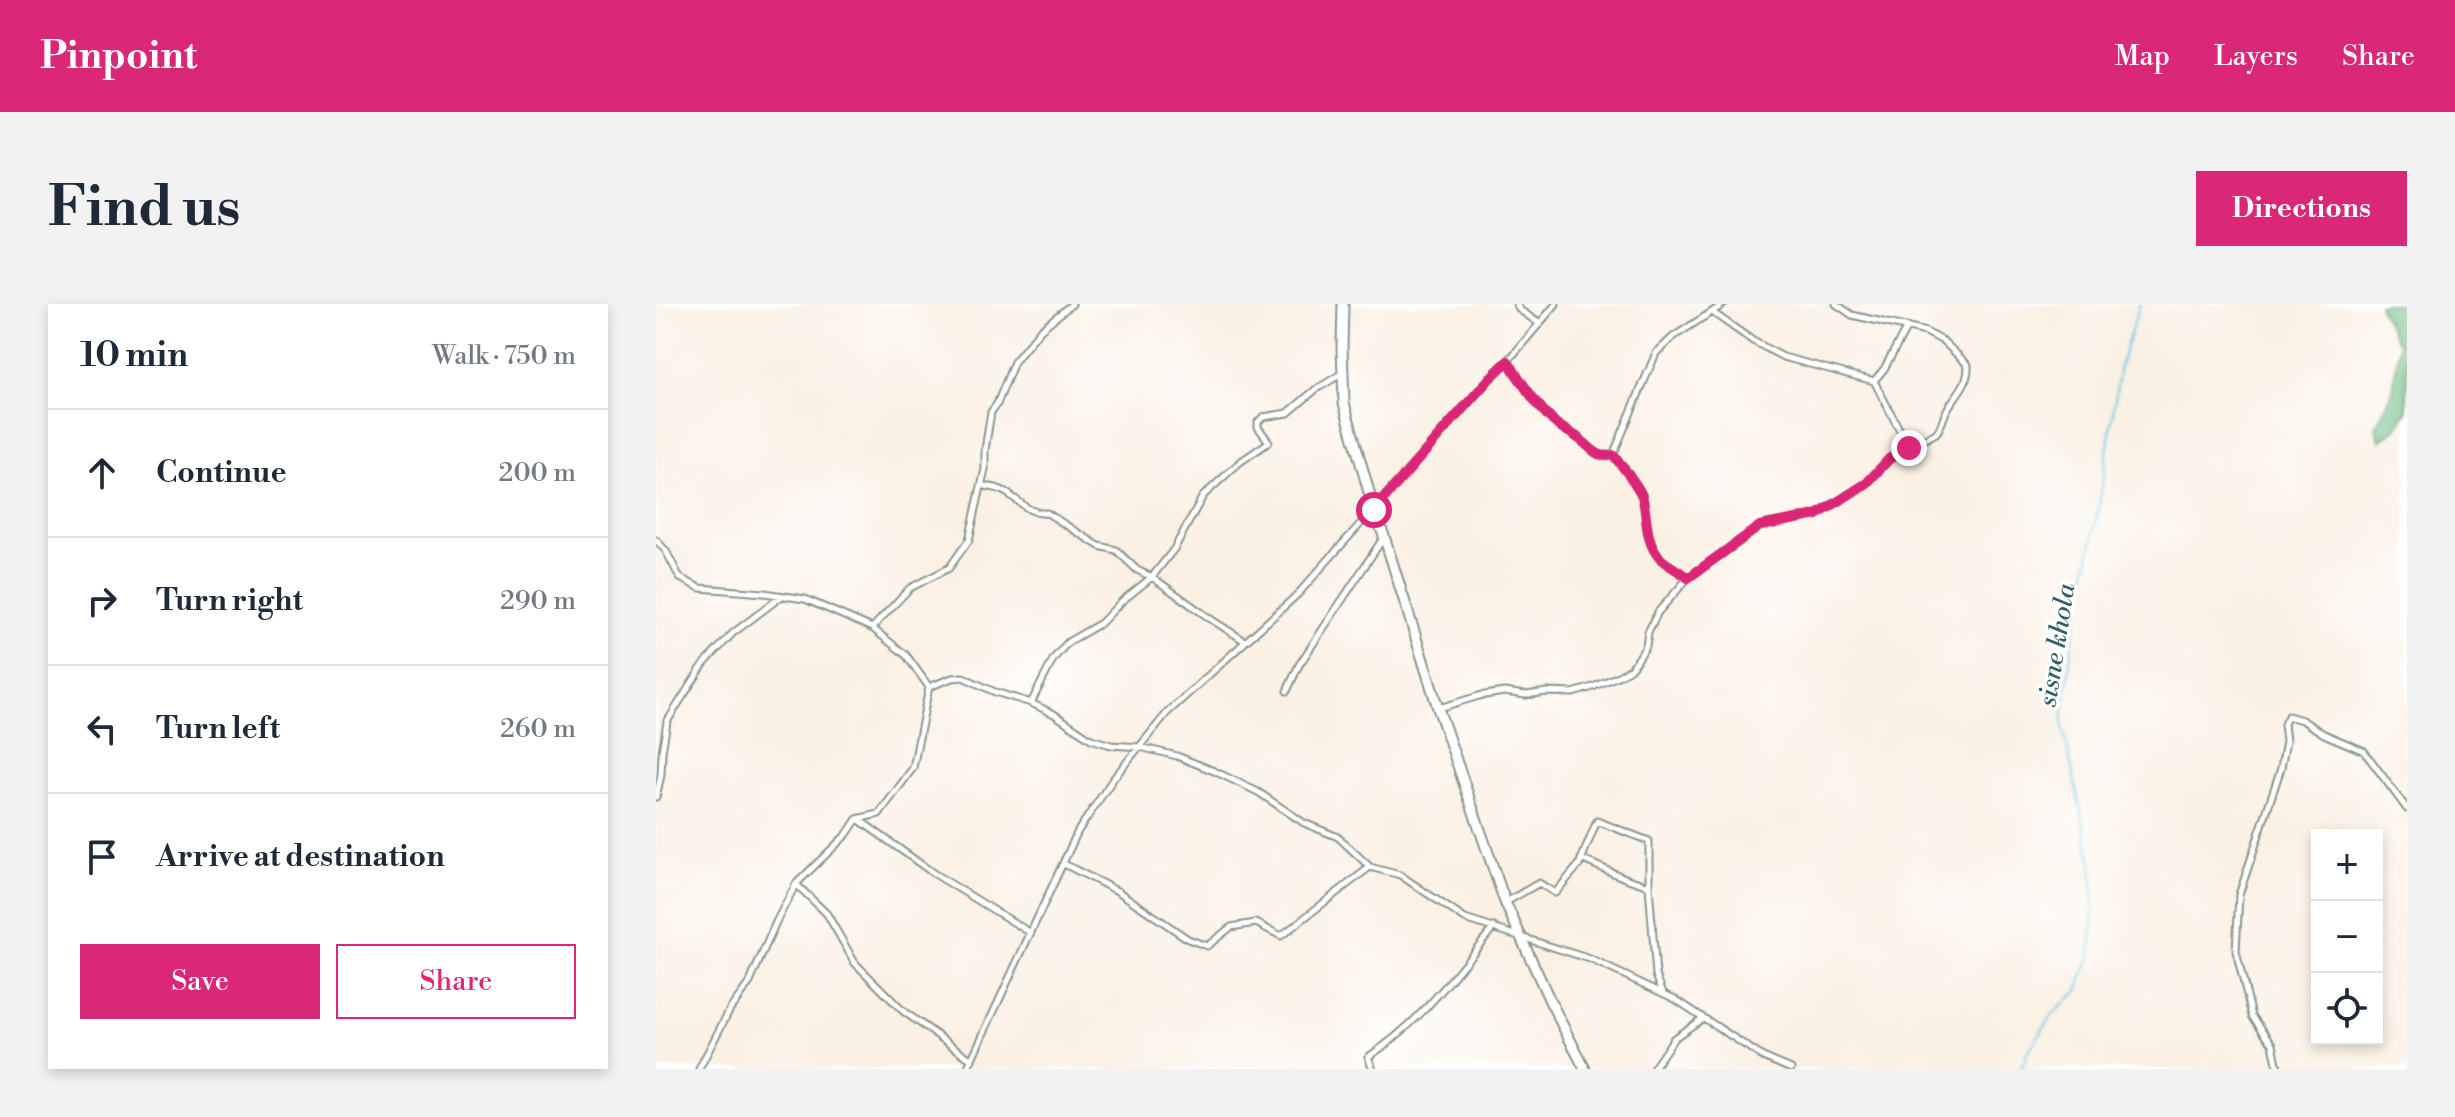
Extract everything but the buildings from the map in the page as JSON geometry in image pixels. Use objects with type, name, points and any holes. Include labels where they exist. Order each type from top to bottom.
[{"type":"main road","points":[[1343,304],[1344,403],[1374,510],[1505,902],[1585,1069]]},
{"type":"street","points":[[872,628],[910,588],[949,568],[969,540],[985,469],[991,412],[1014,362],[1041,329],[1072,304]]},
{"type":"street","points":[[1516,304],[1540,324]]},
{"type":"street","points":[[967,1069],[1078,831],[1113,779],[1167,713],[1298,594],[1556,304]]},
{"type":"street","points":[[1613,455],[1656,353],[1673,337],[1724,304]]},
{"type":"street","points":[[1438,708],[1504,692],[1526,695],[1573,693],[1613,679],[1630,669],[1638,659],[1658,612],[1688,578],[1760,526],[1817,515],[1867,483],[1889,459],[1936,433],[1947,409],[1961,391],[1968,365],[1943,341],[1926,332],[1852,315],[1836,304]]},
{"type":"street","points":[[1712,312],[1753,341],[1783,357],[1874,381],[1909,448]]},
{"type":"street","points":[[1874,381],[1907,327]]},
{"type":"street","points":[[1508,361],[1523,385],[1555,423],[1597,454],[1606,457],[1613,455]]},
{"type":"street","points":[[1031,703],[1054,658],[1068,642],[1101,623],[1152,577],[1174,549],[1203,496],[1240,462],[1269,442],[1258,427],[1258,422],[1263,417],[1288,413],[1315,390],[1342,374]]},
{"type":"street","points":[[1613,455],[1641,492],[1652,546],[1660,559],[1688,578]]},
{"type":"street","points":[[981,485],[1001,490],[1027,508],[1039,514],[1047,513],[1099,546],[1116,550],[1137,570],[1245,641]]},
{"type":"street","points":[[1287,691],[1299,665],[1384,536]]},
{"type":"street","points":[[656,540],[666,551],[680,578],[700,588],[805,599],[872,628],[906,655],[929,687],[913,768],[879,814],[857,819],[847,834],[796,884],[750,982],[730,1009],[699,1069]]},
{"type":"street","points":[[656,797],[667,722],[680,701],[704,664],[733,633],[783,596]]},
{"type":"street","points":[[929,687],[963,677],[1054,714],[1091,739],[1177,756],[1258,792],[1304,823],[1338,837],[1370,867],[1400,875],[1465,919],[1590,959],[1663,993],[1763,1057],[1791,1069]]},
{"type":"street","points":[[2278,1069],[2273,1044],[2252,1016],[2236,951],[2239,895],[2281,768],[2286,741],[2284,724],[2288,716],[2364,751],[2407,809]]},
{"type":"street","points":[[857,819],[933,873],[1031,933]]},
{"type":"street","points":[[1505,902],[1539,883],[1555,893],[1579,865],[1597,821],[1649,841],[1656,975],[1663,993]]},
{"type":"street","points":[[1581,859],[1649,886]]},
{"type":"street","points":[[1064,864],[1119,892],[1188,939],[1207,946],[1231,927],[1256,923],[1281,936],[1370,867]]},
{"type":"street","points":[[796,884],[827,914],[855,963],[903,1011],[972,1060]]},
{"type":"street","points":[[1373,1069],[1368,1057],[1416,1019],[1494,927]]},
{"type":"street","points":[[1653,1069],[1674,1038],[1703,1019]]},
{"type":"green space","points":[[2379,304],[2407,304],[2407,412],[2396,429],[2380,441],[2376,427],[2393,391],[2399,344]]},
{"type":"waterway","name":"sisne khola","points":[[2021,1069],[2027,1053],[2053,1014],[2078,991],[2091,954],[2094,908],[2092,863],[2062,723],[2073,639],[2099,506],[2120,365],[2140,304]]},
{"type":"route","points":[[1374,510],[1508,361],[1523,385],[1555,423],[1597,454],[1606,457],[1613,455],[1625,469],[1641,492],[1652,546],[1660,559],[1688,578],[1760,526],[1817,515],[1867,483],[1889,459],[1909,448]]}]
